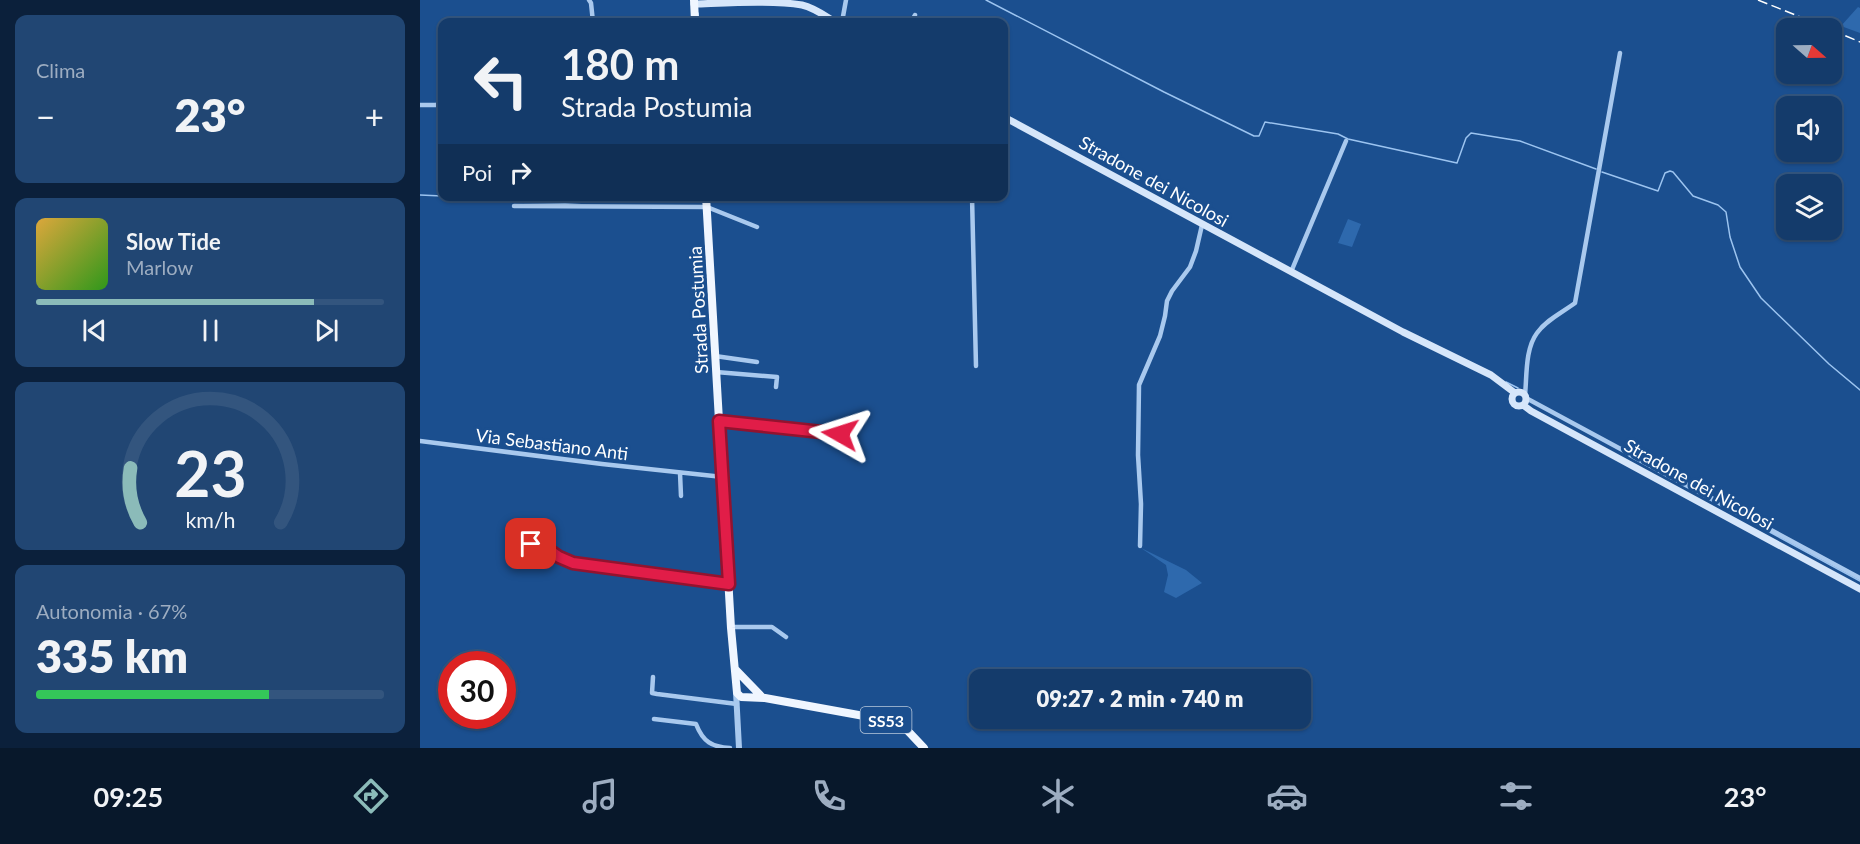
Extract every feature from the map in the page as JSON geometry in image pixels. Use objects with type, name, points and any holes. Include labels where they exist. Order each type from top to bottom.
[{"type":"main road","points":[[695,18],[694,2],[801,4],[829,18]]},
{"type":"main road","name":"Stradone dei Nicolosi","points":[[1008,119],[1402,332],[1491,375],[1515,393],[1521,392],[1531,411],[1860,589]]},
{"type":"main road","name":"Strada Postumia","points":[[706,201],[736,688]]},
{"type":"main road","name":"Stradone dei Nicolosi","points":[[1515,393],[1511,399],[1516,406],[1525,399]]},
{"type":"main road","points":[[735,667],[750,684],[752,692],[746,697],[738,694],[736,688],[740,681],[750,684]]},
{"type":"main road","name":"SS53","points":[[750,684],[765,698]]},
{"type":"main road","name":"SS53","points":[[746,697],[765,698],[886,720],[907,730],[924,748]]},
{"type":"street","points":[[589,0],[592,18]]},
{"type":"street","points":[[843,18],[846,0]]},
{"type":"street","points":[[1525,399],[1529,352],[1533,340],[1549,321],[1575,303],[1620,53]]},
{"type":"street","points":[[420,105],[438,104]]},
{"type":"street","points":[[1291,272],[1346,141]]},
{"type":"street","points":[[972,201],[976,366]]},
{"type":"street","points":[[514,206],[707,207],[757,227]]},
{"type":"street","points":[[1140,546],[1139,385],[1160,336],[1167,301],[1190,267],[1202,225]]},
{"type":"street","points":[[715,356],[757,362]]},
{"type":"street","points":[[716,372],[777,377],[776,387]]},
{"type":"street","name":"Stradone dei Nicolosi","points":[[1525,399],[1860,578]]},
{"type":"street","points":[[719,421],[840,434]]},
{"type":"street","name":"Via Sebastiano Anti","points":[[420,441],[723,477]]},
{"type":"street","points":[[680,473],[681,496]]},
{"type":"street","points":[[531,544],[546,548],[573,563],[729,584]]},
{"type":"street","points":[[731,627],[772,627],[786,637]]},
{"type":"street","points":[[653,677],[652,693],[737,706],[746,697]]},
{"type":"street","name":"Strada Postumia","points":[[736,688],[739,748]]},
{"type":"street","points":[[654,718],[696,724],[701,736],[708,744],[719,748],[730,748]]},
{"type":"shaded area","points":[[1858,7],[1860,8],[1860,33],[1842,25]]},
{"type":"shaded area","points":[[1348,219],[1361,224],[1352,247],[1338,243]]},
{"type":"shaded area","points":[[1141,548],[1186,570],[1202,583],[1176,598],[1164,592],[1168,575],[1166,565]]},
{"type":"waterway","points":[[986,0],[1254,136],[1259,136],[1265,122],[1338,134],[1348,139],[1457,163],[1466,138],[1471,133],[1520,141],[1596,169]]},
{"type":"waterway","points":[[698,13],[699,18]]},
{"type":"waterway","points":[[1602,172],[1658,191],[1665,173],[1670,171],[1693,196],[1718,205],[1726,212],[1730,237],[1740,267],[1761,298],[1829,364],[1860,390]]},
{"type":"waterway","points":[[420,195],[438,196]]},
{"type":"waterway","points":[[494,201],[565,203],[609,201]]},
{"type":"waterway","points":[[609,201],[701,202]]},
{"type":"waterway","points":[[1506,382],[1518,388]]},
{"type":"waterway","points":[[1629,456],[1860,581]]},
{"type":"railway","points":[[1758,0],[1803,18]]},
{"type":"railway","points":[[1842,34],[1860,42]]},
{"type":"route","points":[[531,544],[546,548],[573,563],[729,584],[719,421],[840,434]]}]
